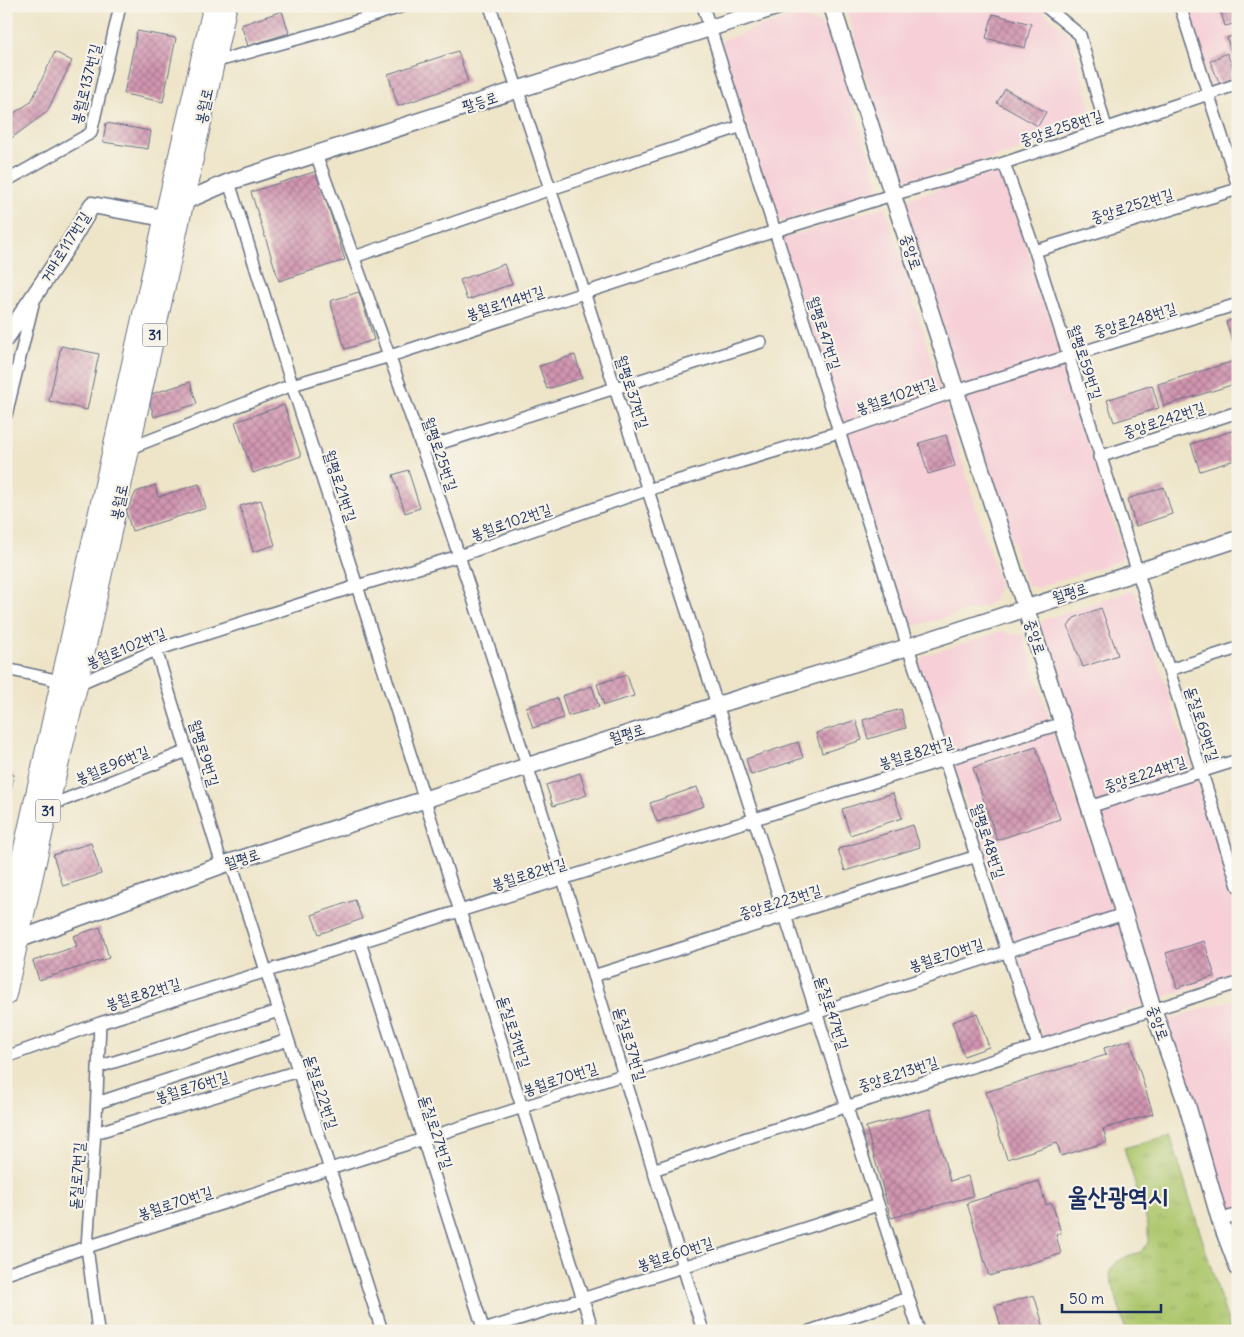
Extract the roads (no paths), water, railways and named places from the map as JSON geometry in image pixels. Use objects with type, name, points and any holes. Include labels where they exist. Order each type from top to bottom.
[{"type":"main road","points":[[80,638],[171,220],[213,6]]},
{"type":"main road","name":"봉월로","points":[[6,996],[13,937],[49,806],[70,683],[80,638],[130,448],[171,220],[183,202],[227,6]]},
{"type":"main road","name":"팔등로","points":[[183,202],[229,182],[779,6]]},
{"type":"main road","name":"중앙로","points":[[832,6],[1153,1009],[1187,1104],[1220,1220],[1238,1268]]},
{"type":"main road","name":"거마로117번길","points":[[6,338],[70,242],[92,205],[171,220]]},
{"type":"main road","name":"월평로","points":[[13,937],[425,799],[717,705],[908,647],[1238,539]]},
{"type":"main road","points":[[6,920],[70,683]]},
{"type":"street","name":"봉월로137번길","points":[[6,182],[91,133],[120,6]]},
{"type":"street","points":[[214,62],[326,32],[403,6]]},
{"type":"street","name":"월평로37번길","points":[[490,6],[717,705]]},
{"type":"street","name":"월평로47번길","points":[[703,6],[908,647]]},
{"type":"street","points":[[1045,6],[1080,35],[1106,128]]},
{"type":"street","points":[[1180,6],[1238,187]]},
{"type":"street","name":"중앙로258번길","points":[[892,194],[1004,163],[1238,84]]},
{"type":"street","points":[[354,257],[742,126]]},
{"type":"street","name":"월평로25번길","points":[[316,154],[390,356],[459,556],[528,766]]},
{"type":"street","name":"월평로59번길","points":[[1004,163],[1068,356],[1136,572]]},
{"type":"street","name":"월평로21번길","points":[[229,182],[425,799]]},
{"type":"street","name":"중앙로252번길","points":[[1034,251],[1238,187]]},
{"type":"street","name":"봉월로114번길","points":[[130,448],[292,385],[390,356],[892,194]]},
{"type":"street","points":[[6,415],[35,295]]},
{"type":"street","name":"중앙로248번길","points":[[956,391],[1238,304]]},
{"type":"street","points":[[422,449],[761,342]]},
{"type":"street","name":"봉월로102번길","points":[[70,683],[156,650],[357,586],[459,556],[647,490],[839,432],[956,391]]},
{"type":"street","name":"중앙로242번길","points":[[1100,457],[1238,412]]},
{"type":"street","name":"돋질로69번길","points":[[1136,572],[1235,868],[1238,886]]},
{"type":"street","name":"월평로48번길","points":[[908,647],[1038,1046]]},
{"type":"street","points":[[1169,670],[1238,648]]},
{"type":"street","name":"월평로9번길","points":[[156,650],[187,751],[227,864]]},
{"type":"street","points":[[6,669],[70,683]]},
{"type":"street","name":"돋질로47번길","points":[[717,705],[919,1331]]},
{"type":"street","name":"봉월로82번길","points":[[6,1057],[100,1023],[1063,723]]},
{"type":"street","name":"봉월로96번길","points":[[49,806],[187,751]]},
{"type":"street","name":"중앙로224번길","points":[[1089,807],[1238,760]]},
{"type":"street","name":"돋질로37번길","points":[[528,766],[703,1331]]},
{"type":"street","name":"돋질로31번길","points":[[425,799],[593,1331]]},
{"type":"street","name":"중앙로223번길","points":[[593,976],[977,856]]},
{"type":"street","name":"돋질로22번길","points":[[227,864],[266,971],[382,1331]]},
{"type":"street","name":"봉월로70번길","points":[[6,1274],[1124,914]]},
{"type":"street","name":"돋질로27번길","points":[[360,942],[483,1330]]},
{"type":"street","name":"중앙로213번길","points":[[653,1170],[1238,983]]},
{"type":"street","points":[[98,1067],[279,1012]]},
{"type":"street","name":"돋질로7번길","points":[[98,1331],[87,1247],[97,1103],[100,1023]]},
{"type":"street","points":[[97,1103],[288,1040]]},
{"type":"street","name":"봉월로76번길","points":[[95,1132],[298,1071]]},
{"type":"street","name":"봉월로60번길","points":[[483,1330],[878,1205]]},
{"type":"street","points":[[1220,1220],[1238,1214]]},
{"type":"street","points":[[810,1331],[908,1298]]},
{"type":"district","name":"울산광역시","points":[[1118,1196]]}]
